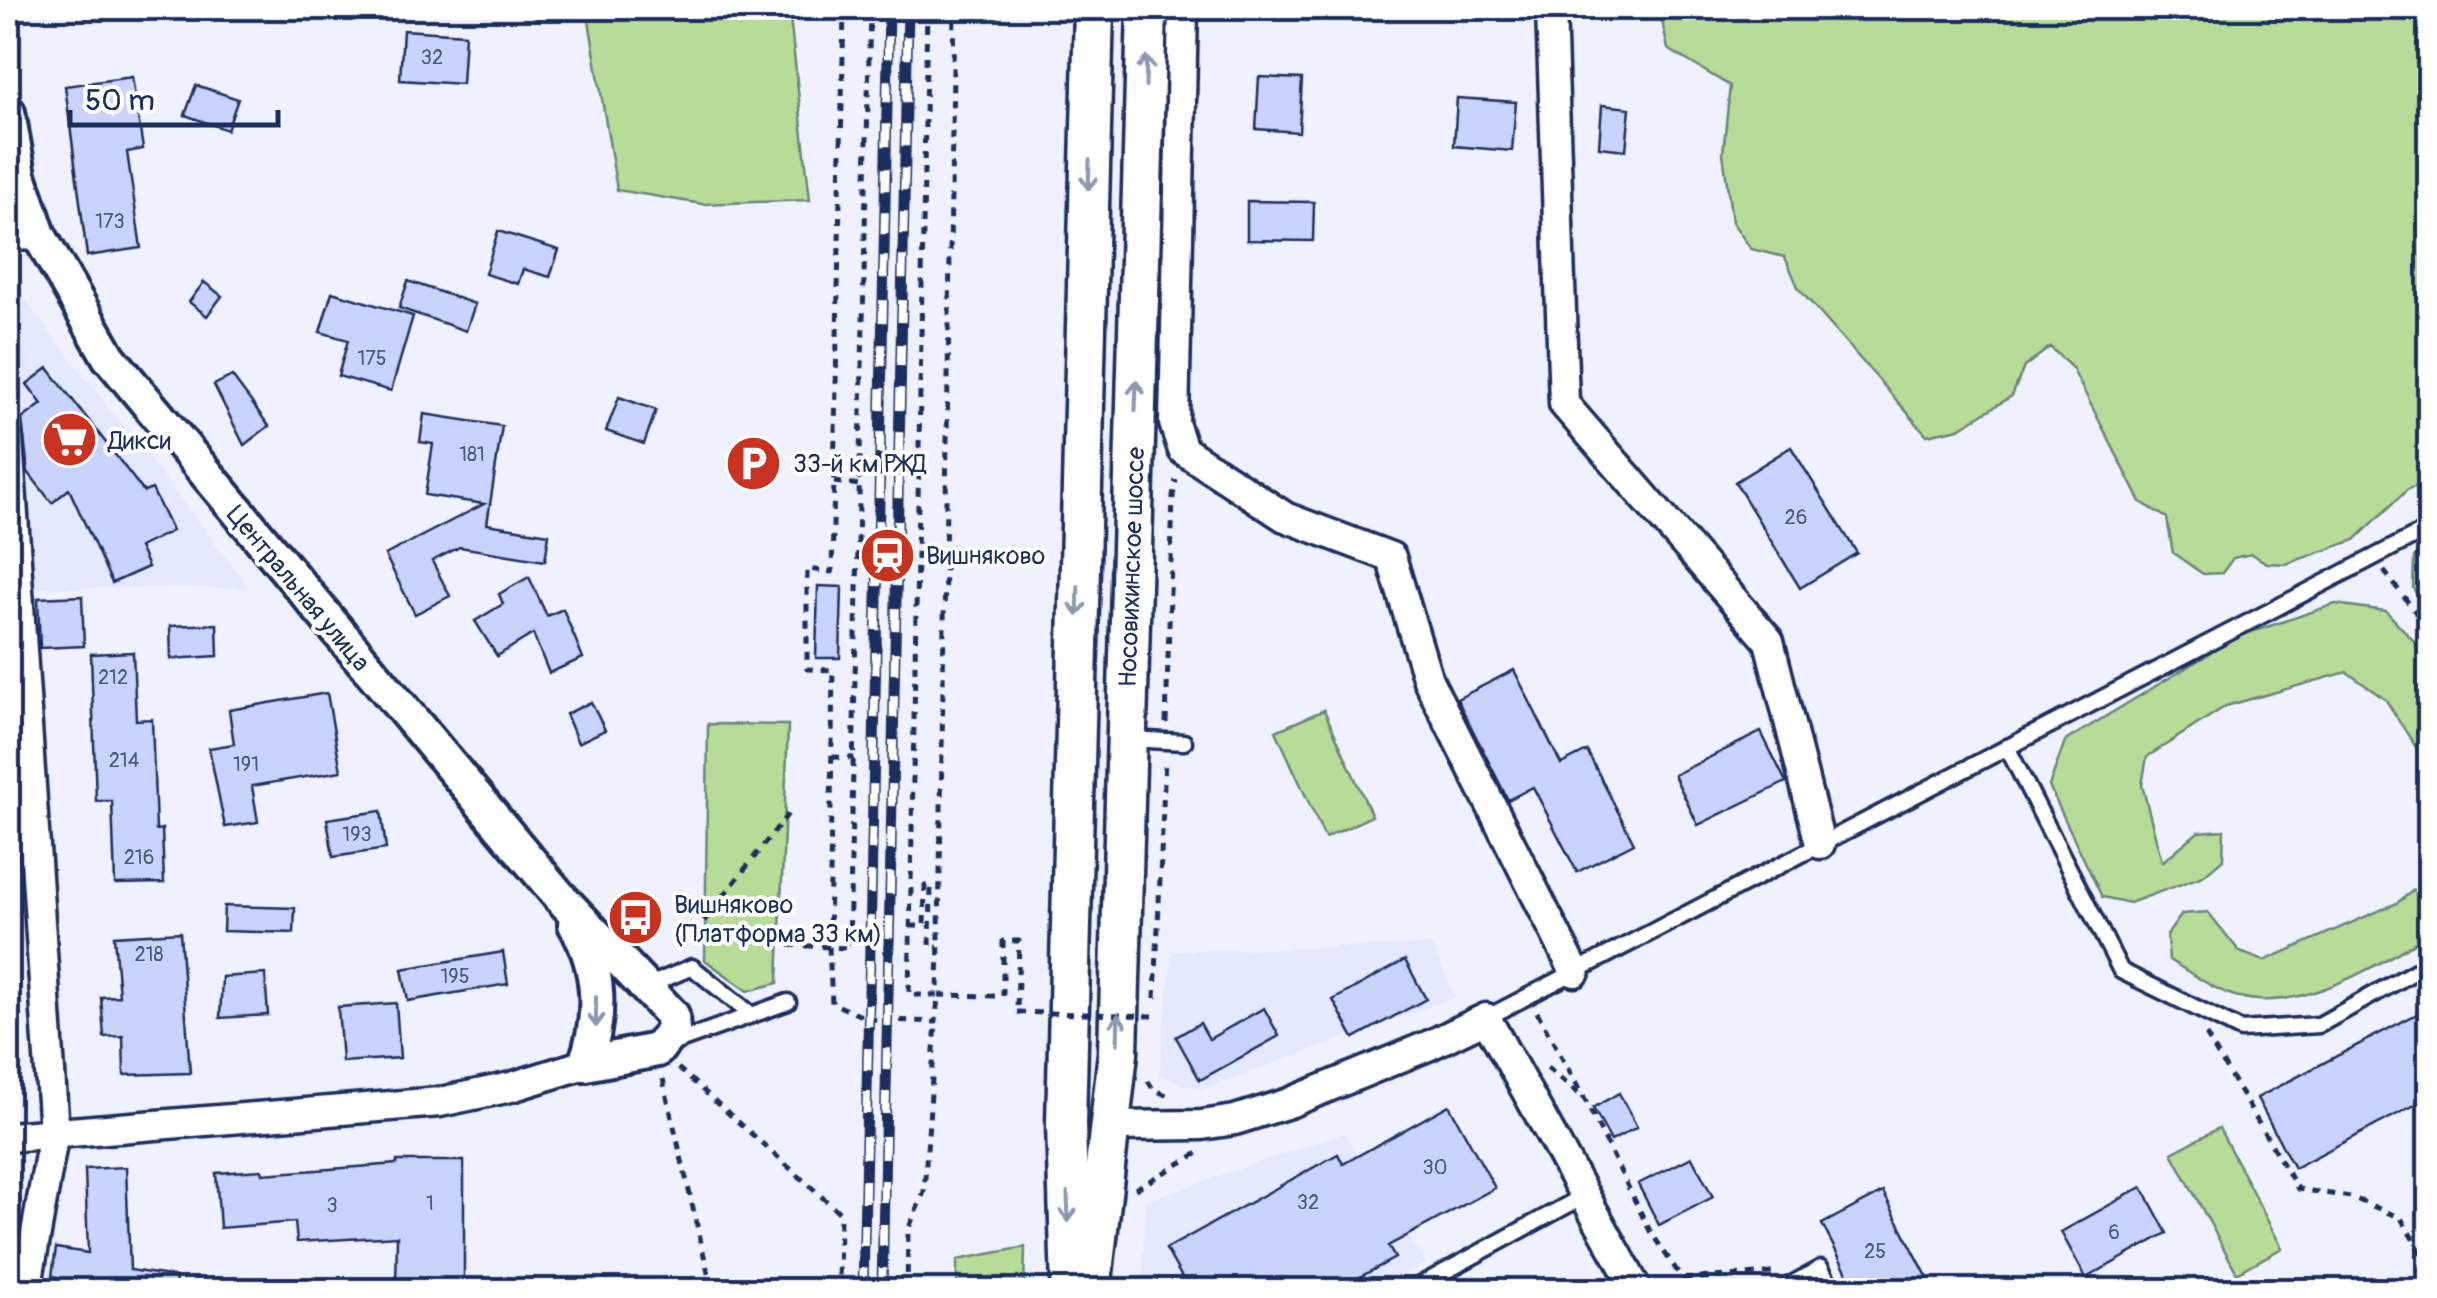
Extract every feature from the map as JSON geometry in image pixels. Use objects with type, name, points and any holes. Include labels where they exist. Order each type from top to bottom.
[{"type":"main road","name":"Носовихинское шоссе","points":[[1070,1290],[1066,1124],[1094,8]]},
{"type":"main road","name":"Носовихинское шоссе","points":[[1091,1290],[1118,1053],[1147,8]]},
{"type":"street","points":[[1183,8],[1174,423],[1182,450],[1286,517],[1391,557],[1428,680],[1575,972]]},
{"type":"street","points":[[1551,8],[1564,404],[1768,640],[1820,844]]},
{"type":"street","name":"Центральная улица","points":[[8,112],[19,175],[23,235],[131,386],[558,896],[672,1015],[673,1030],[656,1050]]},
{"type":"street","points":[[8,440],[54,1132],[26,1290]]},
{"type":"street","points":[[558,896],[582,936],[596,988],[595,1036],[584,1064]]},
{"type":"street","points":[[1066,1124],[1202,1125],[1234,1120],[1289,1103],[1486,1018],[1637,1290]]},
{"type":"street","points":[[8,1137],[440,1102],[511,1087],[584,1064],[656,1050]]},
{"type":"lane","points":[[1486,1018],[2430,528]]},
{"type":"lane","points":[[1126,738],[1184,742]]},
{"type":"lane","points":[[2007,747],[2121,972],[2242,1030],[2319,1025],[2430,963]]},
{"type":"lane","points":[[645,988],[692,968],[752,1015]]},
{"type":"lane","points":[[656,1050],[788,1002]]},
{"type":"lane","points":[[1410,1290],[1584,1196]]},
{"type":"lane","points":[[1781,1290],[1821,1268],[1832,1290]]},
{"type":"path","points":[[844,8],[832,572],[807,570],[807,669],[833,670],[829,948],[832,1003],[868,1020],[936,1022]]},
{"type":"path","points":[[789,944],[849,948],[870,8]]},
{"type":"path","points":[[927,8],[908,995],[1003,996],[1003,941],[1019,940],[1017,1012],[1153,1016],[1159,942],[1172,496],[1182,450]]},
{"type":"path","points":[[907,1290],[908,1230],[924,1192],[938,995],[954,8]]},
{"type":"path","points":[[834,482],[860,485]]},
{"type":"path","points":[[2373,557],[2430,631]]},
{"type":"path","points":[[832,758],[855,758]]},
{"type":"path","points":[[694,934],[791,810]]},
{"type":"path","points":[[910,926],[924,926],[924,886],[930,885],[930,947],[938,947]]},
{"type":"path","points":[[1528,996],[1650,1231],[1690,1290]]},
{"type":"path","points":[[2186,1003],[2298,1190],[2351,1197],[2401,1218],[2430,1269]]},
{"type":"path","points":[[656,1050],[712,1290]]},
{"type":"path","points":[[656,1050],[840,1213],[839,1290]]},
{"type":"path","points":[[1134,1190],[1202,1151]]},
{"type":"path","points":[[1633,1222],[1650,1231]]},
{"type":"path","points":[[1684,1280],[1821,1268]]},
{"type":"shaded area","points":[[15,287],[250,588],[28,588]]},
{"type":"shaded area","points":[[1432,945],[1455,997],[1202,1090],[1159,1076],[1172,951]]},
{"type":"shaded area","points":[[1344,1133],[1426,1264],[1372,1290],[1142,1290],[1145,1201]]},
{"type":"green space","points":[[587,8],[789,8],[810,200],[702,204],[617,190]]},
{"type":"green space","points":[[1662,8],[2429,8],[2429,482],[2408,489],[2355,540],[2286,564],[2267,563],[2251,554],[2233,558],[2222,573],[2203,574],[2173,553],[2167,518],[2141,502],[2072,368],[2050,347],[2024,367],[2012,396],[1959,428],[1927,435],[1799,289],[1785,257],[1751,249],[1732,222],[1723,153],[1730,86],[1668,49]]},
{"type":"green space","points":[[2429,546],[2429,616],[2413,588],[2414,557]]},
{"type":"green space","points":[[2335,604],[2386,611],[2423,651],[2429,663],[2429,768],[2386,700],[2347,672],[2226,706],[2147,757],[2142,785],[2162,862],[2198,832],[2224,830],[2223,859],[2203,876],[2130,903],[2102,897],[2049,786],[2065,741],[2237,637]]},
{"type":"green space","points":[[1324,710],[1372,816],[1325,838],[1276,731]]},
{"type":"green space","points":[[708,724],[788,725],[778,983],[748,991],[705,960]]},
{"type":"green space","points":[[2429,878],[2429,934],[2363,972],[2314,992],[2263,1000],[2239,997],[2169,960],[2167,935],[2182,914],[2208,912],[2240,952],[2264,961],[2397,903]]},
{"type":"green space","points":[[2219,1128],[2282,1248],[2237,1273],[2172,1153]]},
{"type":"green space","points":[[1025,1247],[1024,1290],[957,1290],[957,1260]]},
{"type":"building","points":[[403,30],[465,34],[462,84],[400,80]]},
{"type":"building","points":[[132,77],[143,149],[127,152],[141,248],[87,256],[65,86]]},
{"type":"building","points":[[1259,77],[1302,79],[1299,132],[1256,129]]},
{"type":"building","points":[[196,85],[238,99],[227,130],[185,115]]},
{"type":"building","points":[[1457,98],[1516,102],[1512,151],[1454,146]]},
{"type":"building","points":[[1602,105],[1630,108],[1626,150],[1599,147]]},
{"type":"building","points":[[1247,201],[1314,202],[1313,241],[1247,240]]},
{"type":"building","points":[[498,231],[559,250],[550,277],[523,269],[518,284],[485,274]]},
{"type":"building","points":[[408,281],[475,304],[466,331],[399,308]]},
{"type":"building","points":[[204,282],[222,296],[207,316],[189,302]]},
{"type":"building","points":[[332,292],[413,316],[391,391],[338,376],[348,340],[320,332]]},
{"type":"building","points":[[48,368],[144,492],[152,489],[172,531],[139,547],[148,567],[112,583],[69,489],[52,503],[28,472],[22,419],[42,404],[27,384]]},
{"type":"building","points":[[232,376],[269,426],[244,445],[214,385]]},
{"type":"building","points":[[619,397],[656,410],[644,444],[606,431]]},
{"type":"building","points":[[424,414],[502,426],[487,524],[549,534],[545,561],[460,547],[432,561],[450,596],[415,614],[385,555],[484,504],[425,495],[433,444],[420,442]]},
{"type":"building","points":[[1791,447],[1857,553],[1800,588],[1735,482]]},
{"type":"building","points":[[529,577],[547,616],[563,609],[583,658],[549,673],[533,634],[497,656],[475,621],[503,604],[499,594]]},
{"type":"building","points":[[818,586],[842,587],[840,658],[816,658]]},
{"type":"building","points":[[82,596],[84,646],[40,648],[38,598]]},
{"type":"building","points":[[217,624],[218,656],[171,659],[170,626]]},
{"type":"building","points":[[133,652],[136,720],[152,719],[156,830],[162,829],[164,883],[115,884],[112,801],[96,801],[91,654]]},
{"type":"building","points":[[1514,670],[1561,764],[1587,751],[1634,843],[1577,872],[1533,787],[1508,800],[1457,699]]},
{"type":"building","points":[[327,693],[341,771],[252,786],[258,822],[225,827],[209,748],[234,744],[229,710]]},
{"type":"building","points":[[591,702],[605,730],[578,743],[566,714]]},
{"type":"building","points":[[1761,732],[1786,782],[1698,825],[1674,775]]},
{"type":"building","points":[[381,811],[386,849],[333,857],[327,819]]},
{"type":"building","points":[[224,906],[295,908],[294,933],[223,931]]},
{"type":"building","points":[[180,932],[190,1073],[124,1075],[123,1036],[104,1037],[101,997],[119,996],[114,936]]},
{"type":"building","points":[[503,952],[508,984],[408,1001],[402,969]]},
{"type":"building","points":[[1405,960],[1426,999],[1354,1038],[1333,1000]]},
{"type":"building","points":[[265,974],[268,1015],[220,1018],[222,977]]},
{"type":"building","points":[[396,1003],[400,1058],[342,1062],[338,1007]]},
{"type":"building","points":[[2430,1007],[2430,1097],[2294,1168],[2257,1098]]},
{"type":"building","points":[[1264,1008],[1279,1036],[1200,1080],[1176,1037],[1200,1023],[1209,1039]]},
{"type":"building","points":[[1619,1093],[1637,1127],[1611,1141],[1593,1108]]},
{"type":"building","points":[[1449,1105],[1495,1188],[1388,1246],[1395,1258],[1336,1290],[1189,1290],[1166,1249],[1338,1154],[1343,1164]]},
{"type":"building","points":[[1692,1157],[1713,1197],[1659,1225],[1638,1184]]},
{"type":"building","points":[[397,1161],[464,1161],[464,1290],[396,1290],[397,1236],[297,1242],[295,1222],[220,1228],[216,1173],[262,1170],[263,1174]]},
{"type":"building","points":[[126,1167],[130,1270],[176,1277],[175,1290],[55,1290],[57,1277],[52,1276],[56,1248],[88,1253],[85,1169]]},
{"type":"building","points":[[2142,1187],[2167,1233],[2086,1278],[2061,1232]]},
{"type":"building","points":[[1883,1192],[1934,1290],[1856,1290],[1822,1224]]},
{"type":"railway","points":[[863,1290],[889,8]]},
{"type":"railway","points":[[882,1290],[908,8]]},
{"type":"place","name":"Дикси","points":[[69,440]]},
{"type":"place","name":"33-й км РЖД","points":[[754,463]]},
{"type":"place","name":"Вишняково","points":[[887,555]]},
{"type":"place","name":"Вишняково (Платформа 33 км)","points":[[635,918]]}]
